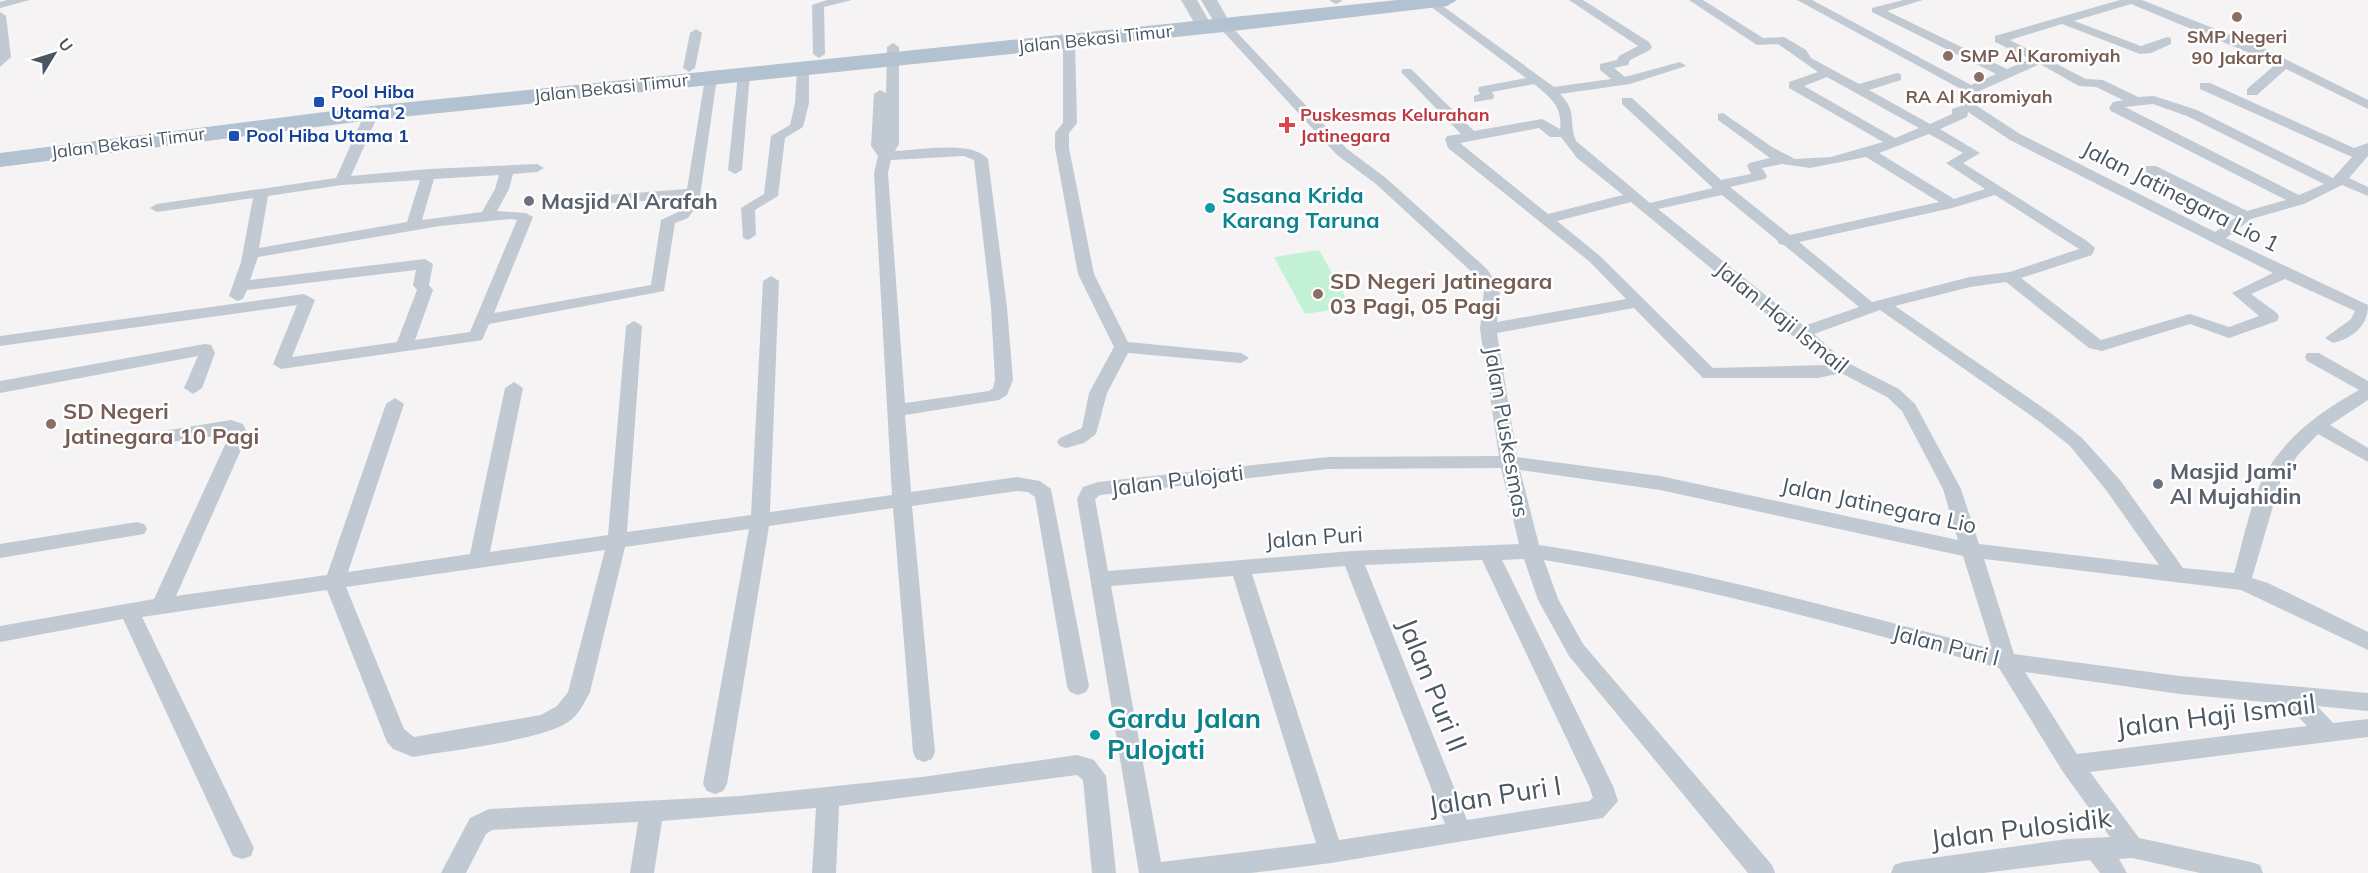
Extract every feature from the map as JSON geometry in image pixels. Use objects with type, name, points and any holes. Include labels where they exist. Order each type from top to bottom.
[{"type":"main road","points":[[1207,14],[1340,0]]},
{"type":"main road","points":[[1207,14],[1439,2]]},
{"type":"main road","name":"Jalan Bekasi Timur","points":[[0,148],[207,121],[819,54],[887,56],[1069,42],[1207,14]]},
{"type":"main road","name":"Jalan Bekasi Timur","points":[[0,160],[372,113],[803,68],[1207,14]]},
{"type":"street","points":[[0,5],[24,0]]},
{"type":"street","points":[[819,54],[818,5],[846,0]]},
{"type":"street","points":[[1575,0],[1646,47],[1623,59],[1624,62],[1604,67],[1622,81]]},
{"type":"street","points":[[1695,0],[1761,42],[1780,40],[1827,73],[1973,153],[1953,163],[2082,244],[2088,251],[2008,276],[1978,283],[1970,282],[1876,306],[1802,333]]},
{"type":"street","points":[[1803,0],[1964,85],[1969,91]]},
{"type":"street","points":[[1917,0],[1876,10],[2006,74]]},
{"type":"street","points":[[2136,101],[2107,86],[2084,83],[1999,39],[2132,0],[2285,63],[2368,105]]},
{"type":"street","points":[[2152,8],[2165,0]]},
{"type":"street","name":"Jalan Haji Ismail","points":[[1439,2],[1551,91],[1568,118],[1566,132],[1570,142],[1582,155],[1802,333],[1841,368],[1893,393],[1909,408],[1952,489],[1969,550],[2006,661],[2071,765],[2132,847]]},
{"type":"street","name":"Jalan Puskesmas","points":[[1207,14],[1342,152],[1381,181],[1481,272],[1492,289],[1488,329],[1509,462],[1531,551],[1548,600],[1576,651],[1763,873]]},
{"type":"street","points":[[0,16],[5,57],[0,63]]},
{"type":"street","points":[[2061,20],[2140,50],[2147,50],[2167,41]]},
{"type":"street","points":[[688,68],[696,33]]},
{"type":"street","points":[[1066,442],[1080,439],[1092,426],[1096,398],[1113,370],[1122,347],[1086,274],[1062,148],[1062,133],[1070,123],[1069,42]]},
{"type":"street","points":[[887,56],[880,66],[878,146],[885,156],[881,173],[902,500],[924,752]]},
{"type":"street","points":[[1969,91],[2040,59]]},
{"type":"street","points":[[2252,92],[2285,63]]},
{"type":"street","points":[[1551,91],[1622,81],[1680,66]]},
{"type":"street","points":[[748,235],[748,208],[771,196],[778,136],[796,127],[802,103],[803,68]]},
{"type":"street","points":[[1407,72],[1471,136]]},
{"type":"street","points":[[1827,73],[1794,85],[1894,143]]},
{"type":"street","points":[[735,170],[744,75]]},
{"type":"street","points":[[1857,89],[1898,77]]},
{"type":"street","points":[[483,320],[658,288],[668,220],[685,213],[692,203],[711,78]]},
{"type":"street","points":[[1479,99],[1488,96],[1484,90],[1536,80]]},
{"type":"street","points":[[2205,86],[2364,152],[2338,181],[2299,201],[2246,216],[2216,238]]},
{"type":"street","points":[[1723,117],[1784,159],[1796,163],[1819,163],[1894,143],[1962,114],[1957,112],[1970,107],[1966,103],[1969,91]]},
{"type":"street","points":[[2299,201],[2116,108],[2118,105],[2136,101],[2154,100],[2192,113],[2338,181],[2368,192]]},
{"type":"street","points":[[1627,101],[1721,188],[1785,241],[1876,306],[2046,417],[2076,442],[2113,485],[2177,575]]},
{"type":"street","name":"Jalan Jatinegara Lio 1","points":[[1970,107],[2014,137],[2285,273]]},
{"type":"street","points":[[342,181],[372,113]]},
{"type":"street","points":[[1566,132],[1555,134],[1542,123],[1451,141],[1595,259],[1708,374],[1818,372],[1841,368]]},
{"type":"street","points":[[1867,151],[1952,204]]},
{"type":"street","points":[[885,156],[964,153],[976,155],[981,159],[999,307],[1004,380],[1001,392],[993,396],[897,410]]},
{"type":"street","points":[[1646,208],[1761,176],[1754,166],[1784,159]]},
{"type":"street","points":[[157,208],[342,181],[429,173],[537,168]]},
{"type":"street","points":[[2151,169],[2246,216]]},
{"type":"street","points":[[487,217],[502,189],[507,170]]},
{"type":"street","points":[[413,226],[429,173]]},
{"type":"street","points":[[1785,241],[1952,204],[1996,190]]},
{"type":"street","points":[[232,307],[250,254],[261,193]]},
{"type":"street","points":[[567,202],[693,193]]},
{"type":"street","points":[[1546,219],[1632,197]]},
{"type":"street","points":[[0,341],[232,307],[306,299],[281,364],[476,336],[526,217],[522,215],[487,217],[413,226],[250,254]]},
{"type":"street","points":[[241,286],[425,264],[421,285],[425,290],[421,306],[403,348]]},
{"type":"street","points":[[2285,273],[2366,310],[2358,322],[2332,338]]},
{"type":"street","name":"Jalan Jatinegara Lio 1","points":[[2008,276],[2095,344],[2102,346],[2190,319],[2229,333],[2271,316],[2240,293],[2285,273]]},
{"type":"street","points":[[715,784],[760,521],[771,281]]},
{"type":"street","points":[[1488,329],[1639,302]]},
{"type":"street","points":[[395,404],[334,583],[395,735],[401,742],[413,747],[542,724],[559,718],[572,708],[579,692],[617,540],[634,326]]},
{"type":"street","points":[[1122,347],[1199,356],[1241,358]]},
{"type":"street","points":[[0,387],[205,349],[207,352],[193,388]]},
{"type":"street","points":[[2313,357],[2368,388]]},
{"type":"street","points":[[478,562],[514,388]]},
{"type":"street","points":[[2241,582],[2272,478],[2281,463],[2316,425],[2368,393]]},
{"type":"street","points":[[2316,425],[2368,456]]},
{"type":"street","points":[[157,438],[231,426],[237,428],[239,434],[161,606]]},
{"type":"street","name":"Jalan Jatinegara Lio","points":[[1509,462],[1659,483],[1969,550],[2177,575],[2198,575],[2241,582],[2261,588],[2368,642]]},
{"type":"street","name":"Jalan Pulojati","points":[[1150,873],[1086,499],[1090,492],[1098,489],[1328,463],[1509,462]]},
{"type":"street","points":[[0,634],[161,606],[1017,484],[1033,486],[1044,494],[1078,686]]},
{"type":"street","points":[[0,551],[137,529]]},
{"type":"street","name":"Jalan Puri","points":[[1101,579],[1352,558],[1531,551]]},
{"type":"street","name":"Jalan Puri I","points":[[1531,551],[1603,562],[1775,600],[2006,661],[2180,685],[2368,702]]},
{"type":"street","name":"Jalan Puri I","points":[[1160,873],[1330,852],[1595,811],[1605,801],[1601,786],[1488,552]]},
{"type":"street","name":"Jalan Puri II","points":[[1352,558],[1460,832]]},
{"type":"street","points":[[1240,567],[1330,852]]},
{"type":"street","points":[[129,611],[243,848]]},
{"type":"street","points":[[2294,696],[2328,733]]},
{"type":"street","name":"Jalan Haji Ismail","points":[[2071,765],[2368,728]]},
{"type":"street","points":[[453,873],[478,826],[489,820],[652,812],[828,797],[1077,765],[1086,767],[1094,776],[1104,873]]},
{"type":"street","points":[[824,873],[828,797]]},
{"type":"street","points":[[642,873],[652,812]]},
{"type":"street","points":[[2095,847],[2115,873]]},
{"type":"street","name":"Jalan Pulosidik","points":[[1903,873],[2095,847],[2132,847],[2251,873]]},
{"type":"green space","points":[[1319,250],[1351,307],[1305,314],[1274,257]]},
{"type":"place","name":"SMP Negeri 90 Jakarta","points":[[2237,17]]},
{"type":"place","name":"SMP Al Karomiyah","points":[[1948,56]]},
{"type":"place","name":"RA Al Karomiyah","points":[[1979,77]]},
{"type":"place","name":"Pool Hiba Utama 2","points":[[319,102]]},
{"type":"place","name":"Puskesmas Kelurahan Jatinegara","points":[[1287,125]]},
{"type":"place","name":"Pool Hiba Utama 1","points":[[234,136]]},
{"type":"place","name":"Masjid Al Arafah","points":[[529,201]]},
{"type":"place","name":"Sasana Krida Karang Taruna","points":[[1210,208]]},
{"type":"place","name":"SD Negeri Jatinegara 03 Pagi, 05 Pagi","points":[[1318,294]]},
{"type":"place","name":"SD Negeri Jatinegara 10 Pagi","points":[[51,424]]},
{"type":"place","name":"Masjid Jami' Al Mujahidin","points":[[2158,484]]},
{"type":"place","name":"Gardu Jalan Pulojati","points":[[1095,735]]}]
